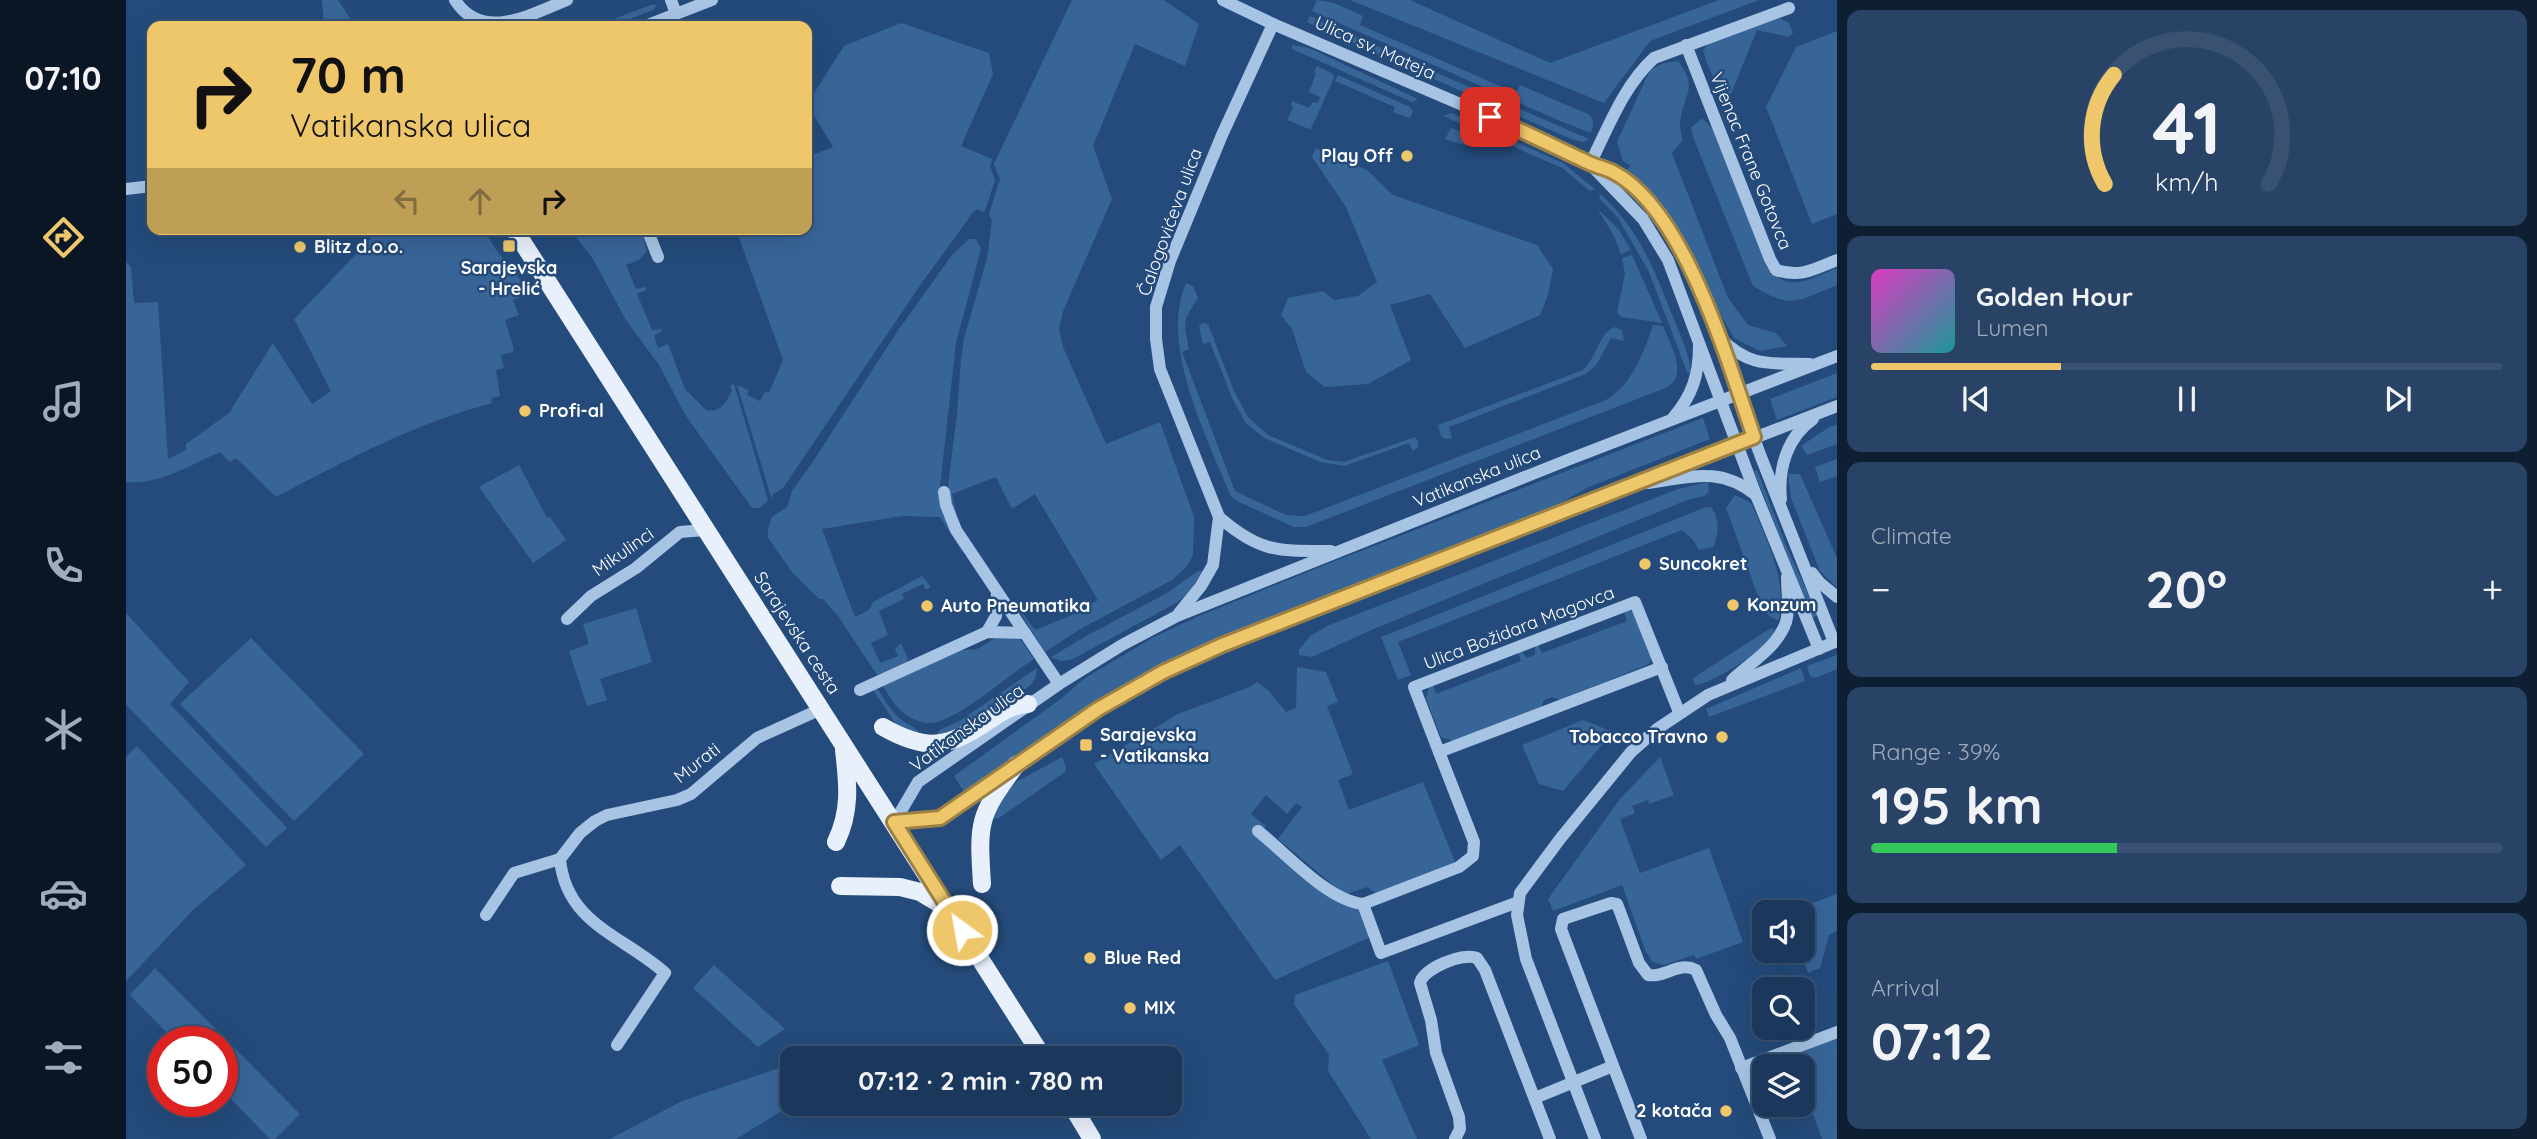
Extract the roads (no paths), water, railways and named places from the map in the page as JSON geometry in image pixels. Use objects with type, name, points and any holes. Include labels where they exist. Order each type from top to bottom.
[{"type":"main road","name":"Sarajevska cesta","points":[[518,235],[1036,1046]]},
{"type":"main road","points":[[883,727],[915,741],[950,743],[965,737],[1006,708],[1028,705]]},
{"type":"main road","points":[[835,842],[844,825],[848,806],[843,744]]},
{"type":"main road","points":[[982,884],[980,826],[995,794],[1016,765]]},
{"type":"main road","points":[[840,886],[900,887],[920,892],[948,908]]},
{"type":"main road","points":[[1078,1116],[1092,1139]]},
{"type":"street","points":[[455,0],[472,18],[479,21]]},
{"type":"street","points":[[515,21],[567,0]]},
{"type":"street","points":[[671,0],[676,14]]},
{"type":"street","points":[[658,21],[712,0]]},
{"type":"street","name":"Ulica sv. Mateja","points":[[1223,0],[1514,127],[1622,178],[1647,201],[1667,225],[1687,260],[1739,394]]},
{"type":"street","points":[[1590,164],[1624,97],[1643,68],[1654,58],[1789,8]]},
{"type":"street","name":"Čalogovićeva ulica","points":[[1273,24],[1222,135],[1170,261],[1156,307],[1156,339],[1160,369],[1219,517],[1239,535],[1263,547],[1298,551],[1339,551]]},
{"type":"street","name":"Vijenac Frane Gotovca","points":[[1686,45],[1776,270],[1791,275],[1803,274],[1837,260]]},
{"type":"street","name":"Ulica sv. Mateja","points":[[1590,164],[1643,219],[1660,244],[1675,275],[1738,443]]},
{"type":"street","points":[[126,189],[147,187]]},
{"type":"street","points":[[649,235],[658,257]]},
{"type":"street","points":[[1718,335],[1740,355],[1752,361],[1816,364]]},
{"type":"street","points":[[1671,420],[1694,386],[1699,338]]},
{"type":"street","name":"Vatikanska ulica","points":[[894,822],[918,782],[1059,684],[1122,645],[1177,616],[1837,356]]},
{"type":"street","points":[[1595,1139],[1526,959],[1518,929],[1518,902],[1532,874],[1631,752],[1679,712],[1726,686],[1835,641],[1739,394]]},
{"type":"street","points":[[894,822],[940,818],[1098,709],[1192,658],[1266,626],[1833,407]]},
{"type":"street","points":[[1783,513],[1781,473],[1786,454],[1797,433],[1806,424],[1833,407]]},
{"type":"street","points":[[1738,443],[1756,495],[1819,649]]},
{"type":"street","points":[[1627,486],[1716,475],[1735,481],[1756,495]]},
{"type":"street","points":[[944,492],[956,530],[1059,684]]},
{"type":"street","name":"Čalogovićeva ulica","points":[[1177,616],[1201,586],[1213,565],[1219,517]]},
{"type":"street","name":"Mikulinci","points":[[567,619],[591,596],[636,568],[680,532],[705,530]]},
{"type":"street","points":[[1803,560],[1819,582],[1837,597]]},
{"type":"street","points":[[1726,686],[1772,645],[1783,628],[1788,604],[1787,570]]},
{"type":"street","points":[[987,632],[996,616],[997,592]]},
{"type":"street","name":"Ulica Božidara Magovca","points":[[1363,904],[1459,867],[1473,856],[1474,842],[1414,687],[1635,602],[1679,712]]},
{"type":"street","points":[[860,690],[987,632],[1025,633]]},
{"type":"street","points":[[1439,752],[1662,667]]},
{"type":"street","name":"Murati","points":[[560,859],[580,833],[595,821],[607,815],[677,800],[691,794],[757,738],[821,709]]},
{"type":"street","points":[[1258,831],[1331,891],[1349,902],[1363,904],[1381,953],[1518,902]]},
{"type":"street","points":[[486,915],[514,873],[560,859],[566,886],[588,918],[650,959],[665,973],[617,1045]]},
{"type":"street","points":[[1641,1139],[1561,929],[1563,919],[1611,903],[1617,904],[1639,963],[1648,975],[1653,976],[1682,966],[1696,970],[1716,1015],[1730,1038],[1770,1139]]},
{"type":"street","points":[[1455,1139],[1460,1129],[1460,1117],[1436,1053],[1432,1020],[1420,990],[1421,978],[1429,970],[1468,955],[1477,958],[1485,970],[1550,1139]]},
{"type":"street","points":[[1741,1068],[1837,1032]]},
{"type":"street","points":[[1535,1098],[1613,1066]]},
{"type":"place","name":"Play Off","points":[[1407,156]]},
{"type":"place","name":"Sarajevska - Hrelić","points":[[509,246]]},
{"type":"place","name":"Blitz d.o.o.","points":[[300,247]]},
{"type":"place","name":"Profi-al","points":[[525,411]]},
{"type":"place","name":"Suncokret","points":[[1645,564]]},
{"type":"place","name":"Konzum","points":[[1733,605]]},
{"type":"place","name":"Auto Pneumatika","points":[[927,606]]},
{"type":"place","name":"Tobacco Travno","points":[[1722,737]]},
{"type":"place","name":"Sarajevska - Vatikanska","points":[[1086,745]]},
{"type":"place","name":"Blue Red","points":[[1090,958]]},
{"type":"place","name":"MIX","points":[[1130,1008]]},
{"type":"place","name":"2 kotača","points":[[1726,1111]]}]
